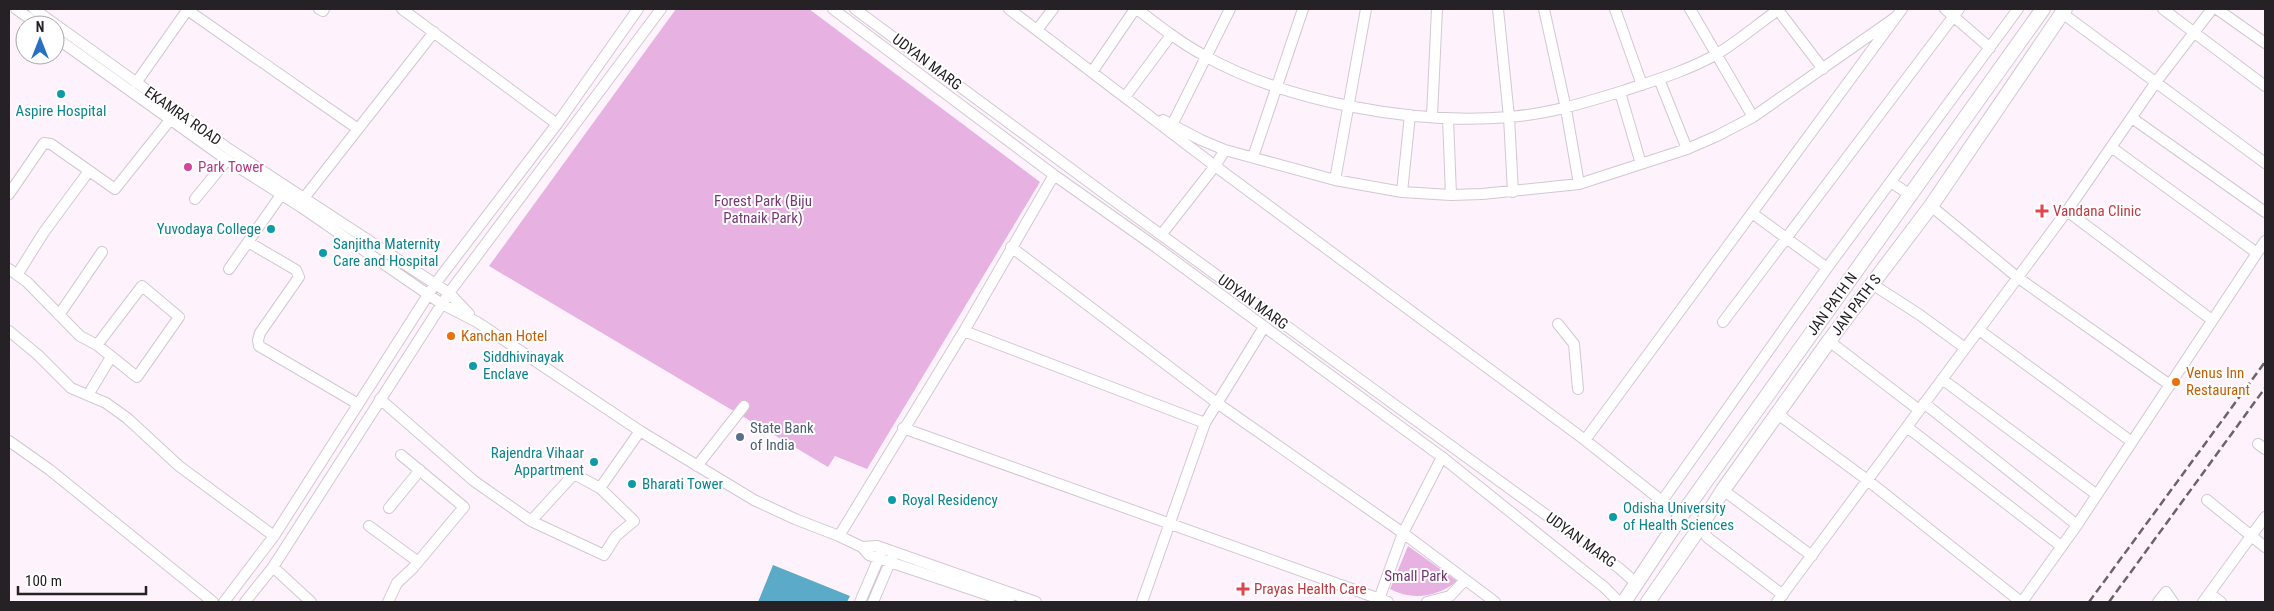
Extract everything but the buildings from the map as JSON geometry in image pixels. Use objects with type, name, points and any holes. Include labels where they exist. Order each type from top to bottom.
[{"type":"main road","name":"JAN PATH N","points":[[1624,602],[1680,516],[2043,9]]},
{"type":"main road","name":"JAN PATH S","points":[[1650,599],[1700,528],[1723,490],[1779,415],[1829,341],[1930,206],[2063,11]]},
{"type":"main road","name":"UDYAN MARG","points":[[1637,584],[1650,599]]},
{"type":"street","name":"EKAMRA ROAD","points":[[34,9],[230,149],[449,293],[475,321]]},
{"type":"street","points":[[136,83],[187,9],[358,129]]},
{"type":"street","points":[[319,9],[322,11],[324,9]]},
{"type":"street","points":[[402,9],[557,124]]},
{"type":"street","points":[[224,602],[274,536],[428,294],[557,124],[638,9]]},
{"type":"street","points":[[245,602],[273,566],[449,293],[662,9]]},
{"type":"street","name":"UDYAN MARG","points":[[833,9],[1024,153],[1442,457],[1619,602]]},
{"type":"street","name":"UDYAN MARG","points":[[855,9],[1161,235],[1611,562],[1637,584]]},
{"type":"street","points":[[1009,9],[1215,166],[1585,440],[1680,516]]},
{"type":"street","points":[[1037,30],[1053,9]]},
{"type":"street","points":[[1092,72],[1136,9],[1171,35],[1206,57],[1277,88],[1349,106],[1448,118],[1509,118],[1566,109],[1642,85],[1716,54],[1778,9],[1823,69]]},
{"type":"street","points":[[1172,124],[1230,9]]},
{"type":"street","points":[[1253,157],[1303,9]]},
{"type":"street","points":[[1335,180],[1366,9]]},
{"type":"street","points":[[1432,116],[1437,9]]},
{"type":"street","points":[[1498,9],[1509,118],[1513,192]]},
{"type":"street","points":[[1544,9],[1566,109],[1579,184]]},
{"type":"street","points":[[1615,9],[1642,85]]},
{"type":"street","points":[[1690,9],[1753,117]]},
{"type":"street","points":[[1945,9],[1956,12],[1990,48]]},
{"type":"street","points":[[1662,501],[1827,268],[2018,9]]},
{"type":"street","points":[[2163,9],[2265,86]]},
{"type":"street","points":[[1700,528],[1708,538],[1780,598],[1866,479],[1907,427],[2067,211],[2156,82],[2212,9]]},
{"type":"street","points":[[2217,9],[2265,43]]},
{"type":"street","points":[[2063,11],[2265,163]]},
{"type":"street","points":[[1723,322],[1956,12]]},
{"type":"street","points":[[1146,113],[1225,150],[1335,180],[1402,192],[1451,195],[1513,192],[1579,184],[1687,149],[1753,117],[1823,69],[1899,13]]},
{"type":"street","points":[[1585,440],[1899,13]]},
{"type":"street","points":[[304,198],[434,32]]},
{"type":"street","points":[[1124,96],[1171,35]]},
{"type":"street","name":"EKAMRA ROAD","points":[[65,44],[227,160],[442,304],[475,321]]},
{"type":"street","points":[[1659,79],[1687,149]]},
{"type":"street","points":[[1620,92],[1641,164]]},
{"type":"street","points":[[1402,192],[1410,114]]},
{"type":"street","points":[[1448,118],[1451,195]]},
{"type":"street","points":[[2132,118],[2265,212]]},
{"type":"street","points":[[11,186],[44,143],[51,144],[115,189],[170,120]]},
{"type":"street","points":[[1024,153],[1033,141]]},
{"type":"street","points":[[2111,147],[2257,253]]},
{"type":"street","points":[[1161,235],[1215,166],[1225,150]]},
{"type":"street","points":[[194,199],[227,160]]},
{"type":"street","points":[[89,171],[13,272],[27,282],[80,336],[97,345],[137,377],[179,317],[142,286],[97,345]]},
{"type":"street","points":[[839,536],[903,428],[964,331],[1054,175]]},
{"type":"street","points":[[1892,182],[1910,195]]},
{"type":"street","points":[[230,269],[281,195]]},
{"type":"street","points":[[1930,206],[2018,277],[2170,384]]},
{"type":"street","points":[[2067,211],[2212,320]]},
{"type":"street","points":[[1752,213],[1827,268]]},
{"type":"street","points":[[1779,415],[1866,479],[2021,602],[2097,495],[2265,241]]},
{"type":"street","points":[[248,242],[296,270],[299,277],[258,336],[259,346],[358,404]]},
{"type":"street","points":[[1011,247],[1217,403],[1403,533],[1496,602]]},
{"type":"street","points":[[59,315],[102,252]]},
{"type":"street","points":[[1872,284],[1920,315],[1965,348]]},
{"type":"street","points":[[475,321],[640,431],[754,500],[862,546],[876,546],[881,553],[1036,602]]},
{"type":"street","points":[[1558,324],[1574,344],[1578,389]]},
{"type":"street","points":[[1142,602],[1205,423],[1264,327]]},
{"type":"street","points":[[1979,330],[2132,442]]},
{"type":"street","points":[[9,331],[38,355],[71,388],[106,403],[127,418],[179,466],[274,536]]},
{"type":"street","points":[[964,331],[1205,423]]},
{"type":"street","points":[[1829,341],[1921,406],[2077,524]]},
{"type":"street","points":[[88,395],[112,356]]},
{"type":"street","points":[[1942,379],[2097,495]]},
{"type":"street","points":[[380,399],[474,481],[531,521],[604,555],[616,536],[634,521],[600,488],[574,474],[531,521]]},
{"type":"street","points":[[698,466],[744,406]]},
{"type":"street","points":[[1907,427],[2061,546]]},
{"type":"street","points":[[903,428],[1382,601],[1403,533],[1442,457]]},
{"type":"street","points":[[600,488],[640,431]]},
{"type":"street","points":[[9,441],[50,470],[212,602]]},
{"type":"street","points":[[388,602],[397,583],[464,507],[400,455]]},
{"type":"street","points":[[389,508],[420,470]]},
{"type":"street","points":[[1723,490],[1812,556]]},
{"type":"street","points":[[2207,500],[2265,547]]},
{"type":"street","points":[[2203,602],[2265,517]]},
{"type":"street","points":[[369,526],[417,562]]},
{"type":"street","points":[[860,602],[881,553]]},
{"type":"street","points":[[873,602],[893,557]]},
{"type":"street","points":[[893,557],[1009,602]]},
{"type":"street","points":[[273,566],[311,602]]},
{"type":"street","points":[[1427,602],[1450,596],[1465,580]]},
{"type":"street","points":[[2158,602],[2166,592],[2173,602]]},
{"type":"street","points":[[2210,594],[2221,602]]},
{"type":"green space","name":"Forest Park (Biju Patnaik Park)","points":[[676,9],[809,9],[1040,182],[867,469],[835,456],[828,467],[489,266]]},
{"type":"green space","name":"Small Park","points":[[1408,546],[1457,581],[1442,591],[1425,596],[1407,595],[1390,589]]},
{"type":"water","points":[[773,565],[850,596],[847,602],[758,602]]},
{"type":"railway","points":[[2089,602],[2265,362]]},
{"type":"railway","points":[[2109,602],[2265,388]]},
{"type":"place","name":"Aspire Hospital","points":[[61,94]]},
{"type":"place","name":"Park Tower","points":[[188,167]]},
{"type":"place","name":"Vandana Clinic","points":[[2042,211]]},
{"type":"place","name":"Yuvodaya College","points":[[271,229]]},
{"type":"place","name":"Sanjitha Maternity Care and Hospital","points":[[323,253]]},
{"type":"place","name":"Kanchan Hotel","points":[[451,336]]},
{"type":"place","name":"Siddhivinayak Enclave","points":[[473,366]]},
{"type":"place","name":"Venus Inn Restaurant","points":[[2176,382]]},
{"type":"place","name":"State Bank of India","points":[[740,437]]},
{"type":"place","name":"Rajendra Vihaar Appartment","points":[[594,462]]},
{"type":"place","name":"Bharati Tower","points":[[632,484]]},
{"type":"place","name":"Royal Residency","points":[[892,500]]},
{"type":"place","name":"Odisha University of Health Sciences","points":[[1613,517]]},
{"type":"place","name":"Prayas Health Care","points":[[1243,589]]}]
